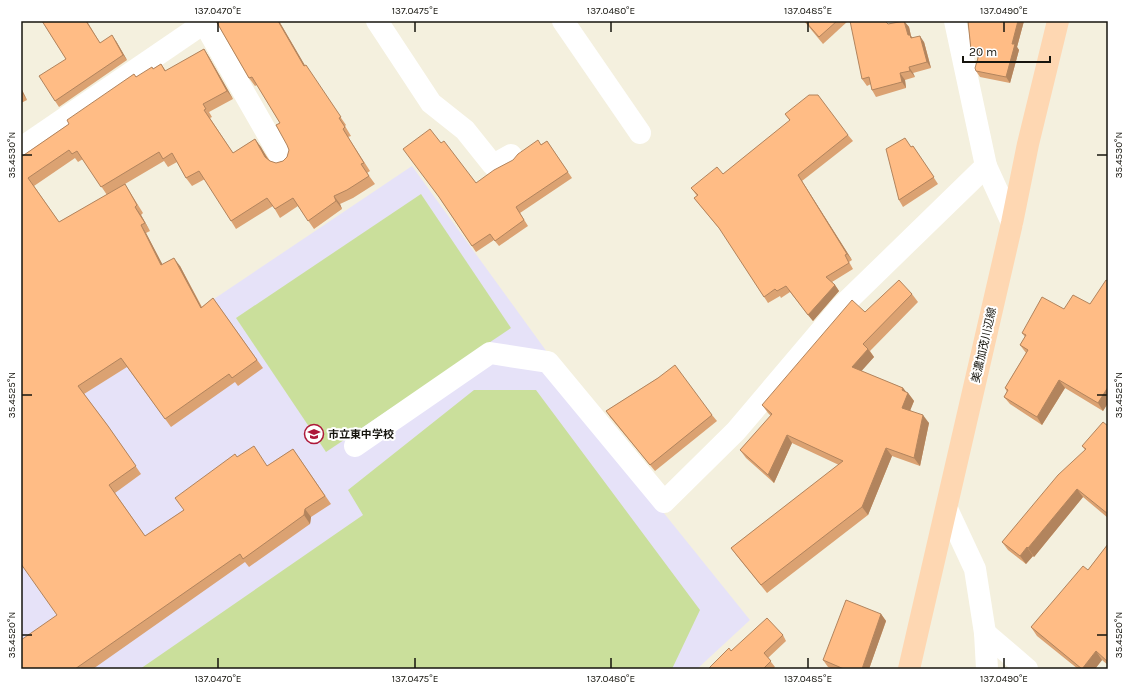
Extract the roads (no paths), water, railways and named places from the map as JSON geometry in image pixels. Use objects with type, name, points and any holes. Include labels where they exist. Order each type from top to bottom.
[{"type":"main road","name":"美濃加茂川辺線","points":[[909,669],[1012,223],[1028,144],[1058,21]]},
{"type":"street","points":[[377,21],[431,103],[465,130],[493,165],[511,155]]},
{"type":"street","points":[[563,21],[640,133]]},
{"type":"street","points":[[955,21],[986,166],[1012,223]]},
{"type":"street","points":[[21,148],[206,22],[282,159]]},
{"type":"street","points":[[355,446],[490,353],[548,362],[664,502],[736,431],[841,308],[986,166]]},
{"type":"street","points":[[947,509],[975,569],[985,633],[987,669]]},
{"type":"street","points":[[985,633],[1027,669]]},
{"type":"place","name":"市立東中学校","points":[[314,434]]}]
